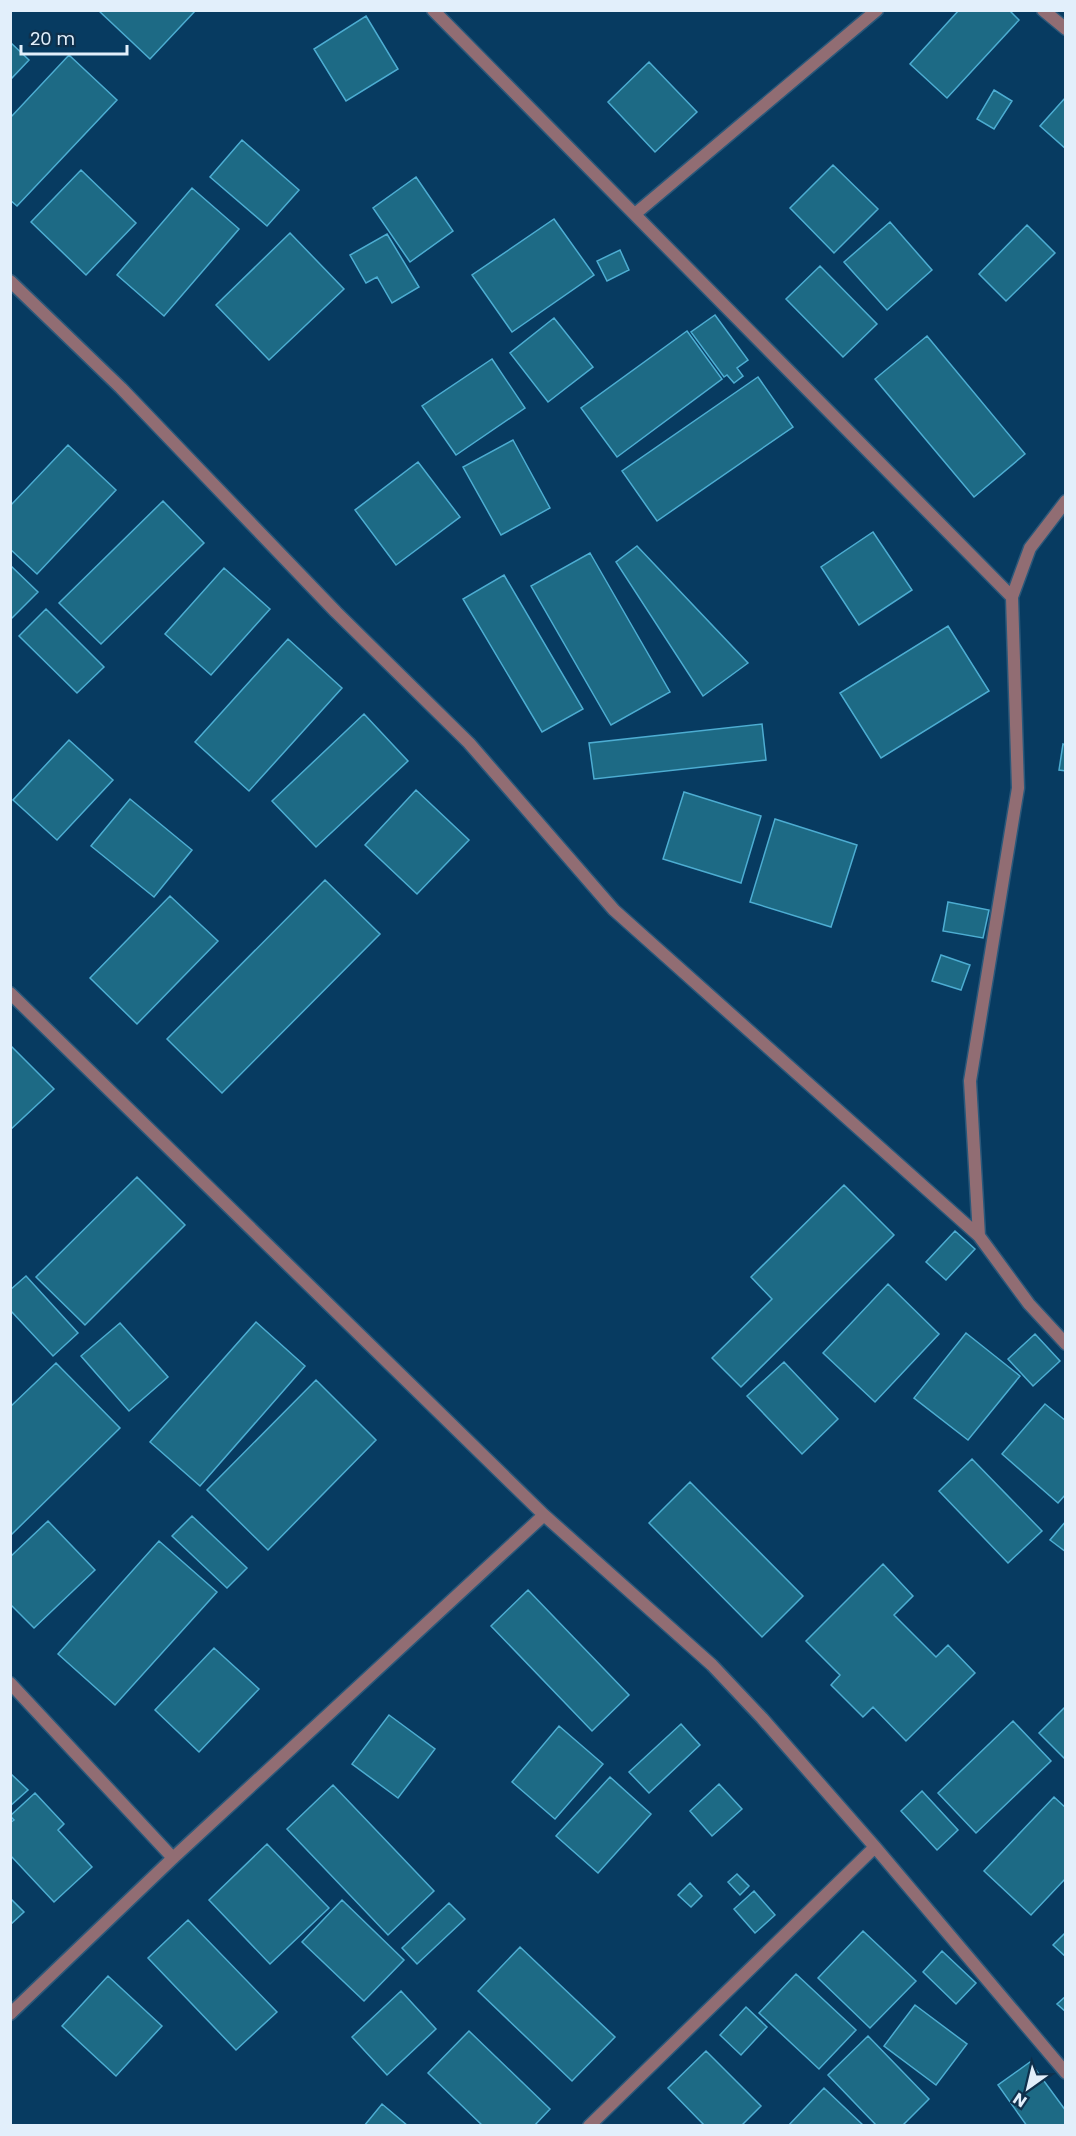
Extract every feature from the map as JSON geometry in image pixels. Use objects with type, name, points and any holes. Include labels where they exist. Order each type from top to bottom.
[{"type":"street","points":[[433,10],[1012,597]]},
{"type":"street","points":[[635,214],[878,10]]},
{"type":"street","points":[[1044,10],[1065,29]]},
{"type":"street","points":[[10,281],[121,388],[336,612],[468,743],[614,910],[979,1236],[1029,1304],[1065,1344]]},
{"type":"street","points":[[979,1236],[970,1081],[1018,788],[1012,597],[1030,548],[1065,501]]},
{"type":"street","points":[[10,993],[544,1515],[712,1665],[762,1718],[875,1847],[1065,2073]]},
{"type":"street","points":[[10,2014],[173,1858],[544,1515]]},
{"type":"street","points":[[10,1683],[173,1858]]},
{"type":"street","points":[[589,2126],[875,1847]]},
{"type":"building","points":[[98,10],[196,10],[150,59]]},
{"type":"building","points":[[959,10],[1009,10],[1019,20],[947,98],[910,64]]},
{"type":"building","points":[[366,16],[398,69],[346,101],[314,49]]},
{"type":"building","points":[[10,42],[29,60],[10,80]]},
{"type":"building","points":[[69,55],[117,100],[17,206],[10,200],[10,118]]},
{"type":"building","points":[[649,62],[697,112],[655,152],[608,102]]},
{"type":"building","points":[[994,90],[1012,101],[994,129],[977,119]]},
{"type":"building","points":[[1066,99],[1066,149],[1040,126]]},
{"type":"building","points":[[242,140],[299,190],[267,226],[210,177]]},
{"type":"building","points":[[833,165],[878,209],[834,253],[790,208]]},
{"type":"building","points":[[81,170],[136,223],[86,275],[31,222]]},
{"type":"building","points":[[416,177],[453,231],[410,262],[373,208]]},
{"type":"building","points":[[192,188],[239,229],[164,316],[117,275]]},
{"type":"building","points":[[554,219],[594,275],[512,332],[472,275]]},
{"type":"building","points":[[890,222],[932,270],[887,310],[844,262]]},
{"type":"building","points":[[1027,225],[1055,253],[1006,301],[979,274]]},
{"type":"building","points":[[290,233],[344,289],[269,360],[216,305]]},
{"type":"building","points":[[387,234],[419,287],[392,303],[377,277],[366,283],[350,255]]},
{"type":"building","points":[[620,250],[629,270],[607,281],[597,261]]},
{"type":"building","points":[[820,266],[877,324],[843,357],[786,299]]},
{"type":"building","points":[[715,315],[748,360],[737,368],[743,376],[734,383],[727,375],[724,377],[691,332]]},
{"type":"building","points":[[554,318],[593,367],[548,402],[510,353]]},
{"type":"building","points":[[687,331],[722,379],[617,457],[581,408]]},
{"type":"building","points":[[927,336],[1025,454],[974,497],[875,379]]},
{"type":"building","points":[[492,359],[525,408],[456,455],[422,406]]},
{"type":"building","points":[[758,377],[793,427],[657,521],[622,471]]},
{"type":"building","points":[[513,440],[550,508],[501,535],[463,467]]},
{"type":"building","points":[[68,445],[116,490],[37,574],[10,549],[10,506]]},
{"type":"building","points":[[418,462],[460,517],[396,565],[355,510]]},
{"type":"building","points":[[163,501],[204,543],[101,644],[59,603]]},
{"type":"building","points":[[873,532],[912,590],[859,625],[821,567]]},
{"type":"building","points":[[637,546],[748,663],[703,696],[616,562]]},
{"type":"building","points":[[590,553],[670,692],[611,725],[531,586]]},
{"type":"building","points":[[10,565],[38,592],[10,620]]},
{"type":"building","points":[[224,568],[270,609],[211,675],[165,634]]},
{"type":"building","points":[[504,575],[583,709],[542,732],[463,599]]},
{"type":"building","points":[[46,609],[104,667],[77,693],[19,636]]},
{"type":"building","points":[[948,626],[989,691],[881,758],[840,693]]},
{"type":"building","points":[[288,639],[342,688],[249,791],[195,742]]},
{"type":"building","points":[[364,714],[408,761],[316,847],[272,801]]},
{"type":"building","points":[[762,724],[766,760],[594,779],[589,743]]},
{"type":"building","points":[[69,740],[113,780],[57,840],[13,800]]},
{"type":"building","points":[[1063,744],[1066,745],[1066,771],[1059,770]]},
{"type":"building","points":[[416,790],[469,840],[417,894],[365,845]]},
{"type":"building","points":[[684,792],[761,816],[741,883],[663,859]]},
{"type":"building","points":[[130,799],[192,850],[154,897],[91,846]]},
{"type":"building","points":[[775,819],[857,845],[831,927],[750,902]]},
{"type":"building","points":[[325,880],[380,934],[222,1093],[167,1039]]},
{"type":"building","points":[[170,896],[218,941],[137,1024],[90,978]]},
{"type":"building","points":[[948,902],[989,910],[983,938],[943,931]]},
{"type":"building","points":[[941,955],[970,965],[961,990],[932,981]]},
{"type":"building","points":[[10,1045],[54,1089],[10,1130]]},
{"type":"building","points":[[137,1177],[185,1225],[85,1325],[36,1277]]},
{"type":"building","points":[[844,1185],[894,1235],[741,1387],[712,1358],[772,1299],[751,1277]]},
{"type":"building","points":[[955,1231],[975,1249],[946,1280],[926,1262]]},
{"type":"building","points":[[26,1276],[78,1333],[53,1356],[10,1310],[10,1290]]},
{"type":"building","points":[[888,1284],[939,1334],[875,1402],[823,1353]]},
{"type":"building","points":[[256,1322],[305,1366],[200,1486],[150,1442]]},
{"type":"building","points":[[120,1323],[168,1377],[129,1411],[81,1356]]},
{"type":"building","points":[[966,1333],[1020,1376],[968,1440],[914,1398]]},
{"type":"building","points":[[1035,1334],[1060,1361],[1033,1386],[1008,1359]]},
{"type":"building","points":[[784,1362],[838,1419],[802,1454],[747,1396]]},
{"type":"building","points":[[56,1363],[120,1428],[10,1536],[10,1407]]},
{"type":"building","points":[[316,1380],[376,1440],[268,1550],[207,1490]]},
{"type":"building","points":[[1045,1404],[1066,1421],[1066,1494],[1058,1503],[1002,1454]]},
{"type":"building","points":[[972,1459],[1042,1531],[1008,1563],[939,1491]]},
{"type":"building","points":[[690,1482],[803,1596],[762,1637],[649,1523]]},
{"type":"building","points":[[192,1516],[247,1568],[227,1588],[172,1536]]},
{"type":"building","points":[[48,1521],[95,1570],[34,1628],[10,1604],[10,1557]]},
{"type":"building","points":[[1066,1521],[1066,1552],[1050,1540]]},
{"type":"building","points":[[159,1541],[217,1592],[115,1705],[58,1654]]},
{"type":"building","points":[[883,1564],[913,1596],[894,1615],[936,1657],[948,1645],[975,1673],[906,1741],[873,1707],[863,1717],[831,1685],[840,1675],[806,1641]]},
{"type":"building","points":[[528,1590],[629,1695],[592,1731],[491,1626]]},
{"type":"building","points":[[214,1648],[259,1689],[199,1752],[155,1710]]},
{"type":"building","points":[[1066,1706],[1066,1759],[1065,1759],[1039,1733]]},
{"type":"building","points":[[389,1715],[435,1749],[398,1798],[352,1764]]},
{"type":"building","points":[[1013,1721],[1051,1761],[976,1833],[938,1793]]},
{"type":"building","points":[[681,1724],[700,1745],[649,1793],[629,1772]]},
{"type":"building","points":[[559,1726],[603,1764],[555,1819],[512,1782]]},
{"type":"building","points":[[10,1773],[28,1790],[10,1806]]},
{"type":"building","points":[[610,1777],[651,1814],[598,1873],[556,1836]]},
{"type":"building","points":[[719,1784],[742,1809],[712,1836],[690,1811]]},
{"type":"building","points":[[333,1785],[434,1891],[388,1935],[287,1829]]},
{"type":"building","points":[[922,1791],[958,1830],[937,1850],[901,1811]]},
{"type":"building","points":[[35,1793],[64,1824],[58,1830],[92,1867],[54,1902],[10,1855],[10,1823],[14,1820],[10,1816]]},
{"type":"building","points":[[1054,1797],[1066,1808],[1066,1878],[1031,1915],[984,1871]]},
{"type":"building","points":[[267,1844],[329,1908],[270,1964],[209,1900]]},
{"type":"building","points":[[737,1874],[749,1886],[740,1895],[728,1882]]},
{"type":"building","points":[[690,1883],[702,1896],[691,1907],[678,1895]]},
{"type":"building","points":[[754,1891],[775,1915],[755,1933],[734,1909]]},
{"type":"building","points":[[10,1898],[24,1912],[10,1925]]},
{"type":"building","points":[[342,1900],[404,1960],[364,2001],[302,1942]]},
{"type":"building","points":[[449,1903],[465,1919],[417,1964],[402,1948]]},
{"type":"building","points":[[188,1920],[277,2012],[236,2050],[148,1958]]},
{"type":"building","points":[[863,1931],[916,1981],[870,2028],[818,1978]]},
{"type":"building","points":[[1066,1932],[1066,1957],[1053,1945]]},
{"type":"building","points":[[520,1947],[615,2037],[572,2081],[478,1991]]},
{"type":"building","points":[[942,1951],[976,1983],[956,2004],[923,1972]]},
{"type":"building","points":[[796,1974],[856,2030],[819,2069],[759,2013]]},
{"type":"building","points":[[108,1976],[162,2026],[116,2076],[62,2026]]},
{"type":"building","points":[[401,1991],[436,2029],[387,2075],[352,2037]]},
{"type":"building","points":[[1066,1996],[1066,2012],[1057,2004]]},
{"type":"building","points":[[915,2005],[967,2044],[936,2085],[884,2046]]},
{"type":"building","points":[[746,2007],[767,2027],[741,2055],[720,2035]]},
{"type":"building","points":[[469,2031],[550,2109],[534,2126],[483,2126],[428,2073]]},
{"type":"building","points":[[868,2036],[929,2099],[902,2126],[877,2126],[828,2075]]},
{"type":"building","points":[[706,2051],[761,2106],[741,2126],[705,2126],[668,2088]]},
{"type":"building","points":[[1030,2062],[1066,2111],[1066,2126],[1027,2126],[998,2085]]},
{"type":"building","points":[[824,2088],[864,2126],[788,2126]]},
{"type":"building","points":[[382,2104],[408,2126],[364,2126]]}]
